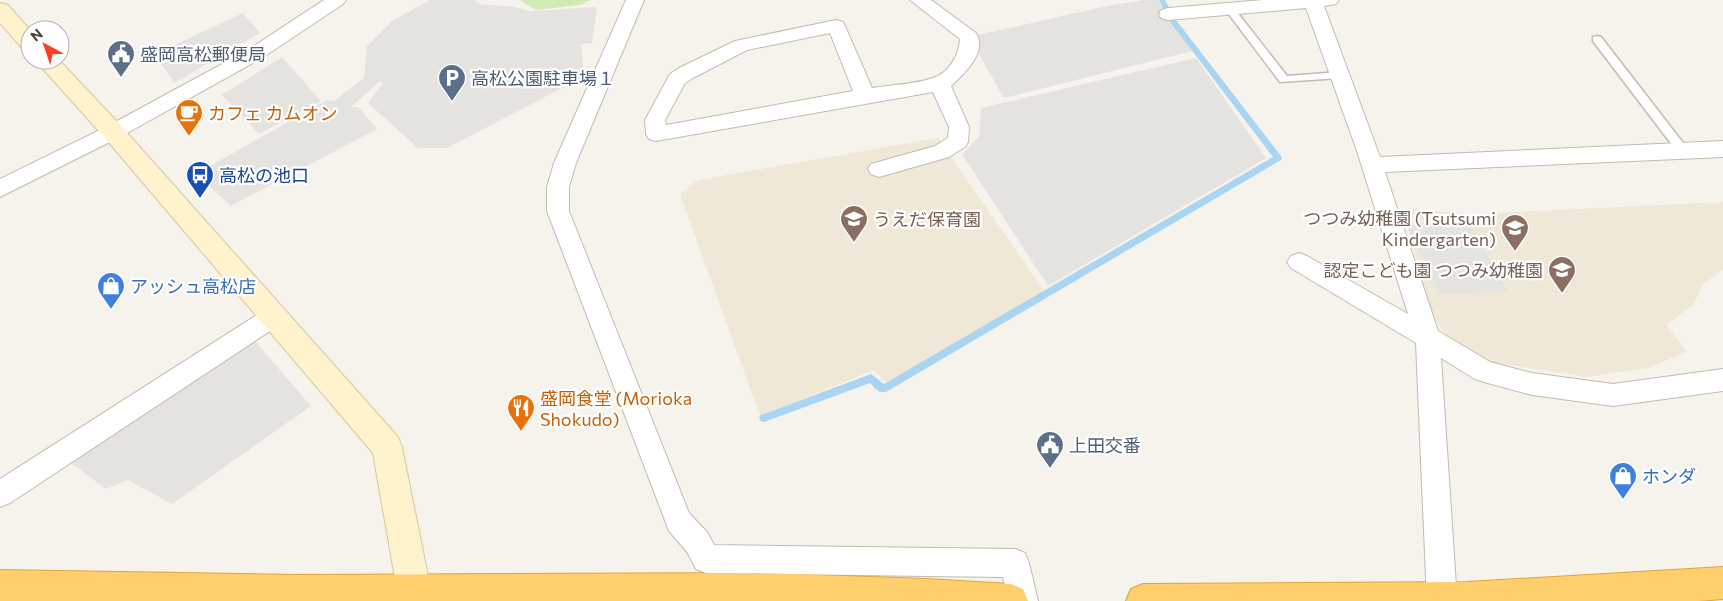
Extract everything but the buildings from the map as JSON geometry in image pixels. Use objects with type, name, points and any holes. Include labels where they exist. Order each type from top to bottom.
[{"type":"highway","points":[[1143,601],[1442,600],[1723,583]]},
{"type":"highway","points":[[0,587],[416,596],[716,588],[924,594],[1011,601]]},
{"type":"street","points":[[0,189],[113,132],[255,54],[337,0]]},
{"type":"street","points":[[635,0],[565,163],[558,187],[558,211],[679,522],[697,542],[706,558],[1015,563],[1022,601]]},
{"type":"street","points":[[865,96],[836,26],[742,45],[686,73],[677,79],[655,120],[656,134],[940,84],[959,68],[969,50],[969,37],[919,0]]},
{"type":"street","points":[[1171,14],[1318,0],[1340,75],[1372,165],[1428,339],[1442,600]]},
{"type":"street","points":[[0,10],[20,32]]},
{"type":"street","points":[[55,70],[113,132],[387,447],[416,596]]},
{"type":"street","points":[[879,169],[942,152],[958,142],[959,127],[940,84]]},
{"type":"street","points":[[1372,165],[1723,149]]},
{"type":"street","points":[[1299,262],[1484,371],[1532,384],[1613,396],[1723,380]]},
{"type":"street","points":[[0,494],[274,316]]},
{"type":"lane","points":[[1230,9],[1284,80],[1340,75]]},
{"type":"lane","points":[[1597,39],[1684,151]]},
{"type":"shaded area","name":"高松公園駐車場１","points":[[430,0],[474,0],[480,4],[515,7],[530,11],[597,7],[592,43],[581,44],[583,66],[576,77],[564,87],[447,148],[418,148],[368,103],[383,83],[380,81],[350,108],[358,107],[377,129],[231,206],[196,174],[327,100],[334,101],[364,78],[367,46],[392,21]]},
{"type":"shaded area","points":[[1145,0],[1159,0],[1192,51],[1004,98],[969,37],[1107,6]]},
{"type":"shaded area","points":[[243,13],[260,33],[174,83],[155,54]]},
{"type":"shaded area","points":[[282,57],[321,101],[259,134],[222,95]]},
{"type":"shaded area","points":[[1196,58],[1266,158],[1048,286],[962,154],[979,137],[981,108]]},
{"type":"shaded area","name":"うえだ保育園","points":[[938,138],[1044,291],[887,383],[874,370],[760,416],[680,194],[698,180]]},
{"type":"shaded area","name":"認定こども園 つつみ幼稚園","points":[[1723,202],[1723,270],[1703,284],[1694,304],[1666,325],[1687,352],[1648,368],[1587,377],[1490,362],[1446,335],[1430,311],[1403,208],[1471,214]]},
{"type":"shaded area","points":[[1470,224],[1508,292],[1440,294],[1407,226]]},
{"type":"shaded area","points":[[252,338],[311,406],[172,504],[128,480],[106,489],[68,461]]},
{"type":"green space","points":[[520,0],[591,0],[580,5],[536,10]]},
{"type":"waterway","points":[[764,418],[871,378],[883,389],[1278,158],[1173,21],[1162,0]]},
{"type":"place","name":"盛岡高松郵便局","points":[[121,78]]},
{"type":"place","name":"高松公園駐車場１","points":[[452,102]]},
{"type":"place","name":"カフェ カムオン","points":[[189,137]]},
{"type":"place","name":"高松の池口","points":[[200,199]]},
{"type":"place","name":"うえだ保育園","points":[[854,243]]},
{"type":"place","name":"つつみ幼稚園 (Tsutsumi Kindergarten)","points":[[1515,252]]},
{"type":"place","name":"認定こども園 つつみ幼稚園","points":[[1562,294]]},
{"type":"place","name":"アッシュ高松店","points":[[111,310]]},
{"type":"place","name":"盛岡食堂 (Morioka Shokudo)","points":[[521,432]]},
{"type":"place","name":"上田交番","points":[[1050,469]]},
{"type":"place","name":"ホンダ","points":[[1623,500]]}]
